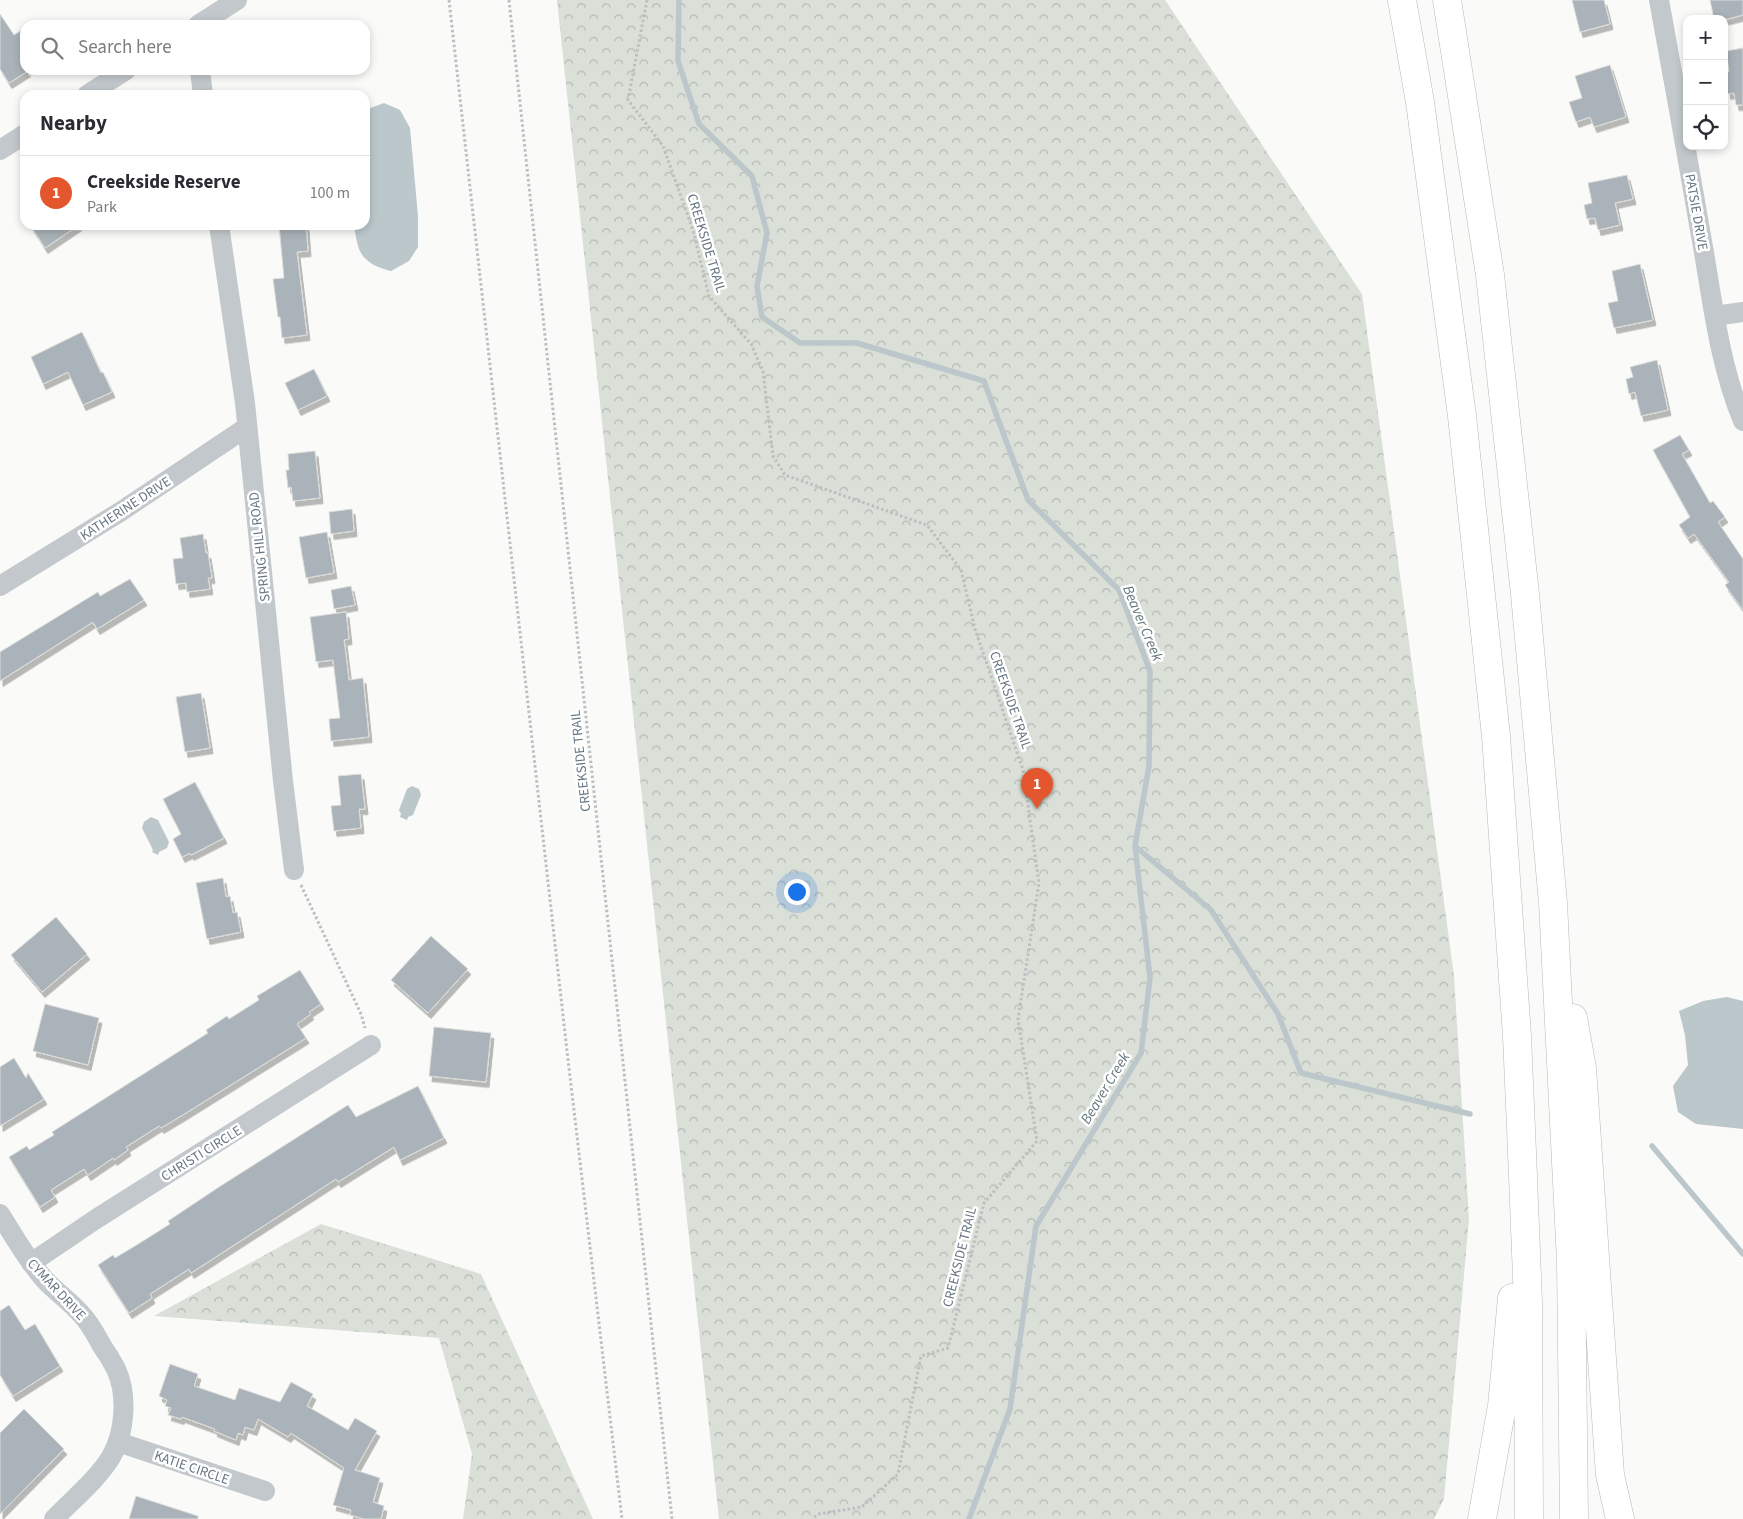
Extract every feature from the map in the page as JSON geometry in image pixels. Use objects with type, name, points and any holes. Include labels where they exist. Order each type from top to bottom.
[{"type":"highway","points":[[1402,0],[1420,102],[1462,416],[1494,717],[1517,1036],[1528,1302],[1529,1519]]},
{"type":"highway","points":[[1447,0],[1490,275],[1525,594],[1553,903],[1572,1261],[1574,1519]]},
{"type":"highway","points":[[1553,903],[1582,1068],[1610,1475],[1620,1519]]},
{"type":"highway","points":[[1482,1519],[1502,1406],[1513,1294],[1522,1152]]},
{"type":"street","points":[[206,20],[238,0]]},
{"type":"street","name":"PATSIE DRIVE","points":[[1660,0],[1715,316],[1726,370],[1734,400],[1743,421]]},
{"type":"street","points":[[95,90],[118,75]]},
{"type":"street","points":[[201,75],[202,90]]},
{"type":"street","points":[[0,150],[20,137]]},
{"type":"street","name":"SPRING HILL ROAD","points":[[221,230],[247,427],[283,781],[294,870]]},
{"type":"street","points":[[1715,316],[1743,312]]},
{"type":"street","name":"KATHERINE DRIVE","points":[[0,586],[120,512],[247,427]]},
{"type":"street","name":"CHRISTI CIRCLE","points":[[31,1263],[112,1209],[371,1045]]},
{"type":"street","name":"CYMAR DRIVE","points":[[0,1214],[31,1263],[46,1281],[83,1316],[116,1370],[123,1398],[122,1424],[118,1442],[111,1457],[54,1519]]},
{"type":"street","name":"KATIE CIRCLE","points":[[118,1442],[265,1491]]},
{"type":"path","points":[[449,0],[567,1051],[622,1519]]},
{"type":"path","name":"CREEKSIDE TRAIL","points":[[509,0],[672,1519]]},
{"type":"path","name":"CREEKSIDE TRAIL","points":[[647,0],[628,100],[663,146],[693,230],[709,296],[750,344],[762,371],[773,456],[785,476],[927,524],[961,570],[976,629],[1023,770],[1039,883],[1018,1019],[1037,1141],[984,1203],[948,1348],[921,1356],[898,1474],[862,1508],[818,1514],[812,1519]]},
{"type":"path","points":[[294,870],[361,1014],[371,1045]]},
{"type":"green space","points":[[557,0],[1165,0],[1362,294],[1454,976],[1469,1219],[1444,1499],[1434,1519],[719,1519]]},
{"type":"green space","points":[[321,1224],[481,1274],[593,1519],[463,1519],[472,1454],[439,1338],[154,1316]]},
{"type":"shaded area","points":[[384,103],[400,110],[410,128],[418,216],[418,247],[409,261],[391,271],[376,266],[364,258],[359,249],[354,230],[370,230],[370,108]]},
{"type":"shaded area","points":[[412,786],[419,789],[421,795],[413,815],[408,817],[407,820],[400,817],[399,810],[407,789]]},
{"type":"shaded area","points":[[151,817],[158,820],[169,842],[167,848],[159,852],[158,855],[152,852],[153,850],[142,828],[144,822]]},
{"type":"shaded area","points":[[1727,997],[1743,1001],[1743,1129],[1696,1124],[1678,1112],[1673,1086],[1688,1065],[1685,1035],[1679,1011],[1703,1001]]},
{"type":"building","points":[[1572,0],[1604,0],[1610,24],[1580,32]]},
{"type":"building","points":[[1710,0],[1743,0],[1743,15],[1728,19],[1728,15],[1713,15]]},
{"type":"building","points":[[0,14],[14,35],[20,31],[20,75],[22,75],[9,83],[0,69]]},
{"type":"building","points":[[1743,48],[1743,105],[1736,105],[1734,93],[1728,94],[1728,51]]},
{"type":"building","points":[[1610,65],[1626,117],[1594,127],[1590,117],[1576,122],[1569,102],[1582,98],[1575,76]]},
{"type":"building","points":[[1627,175],[1633,199],[1615,203],[1620,225],[1598,230],[1595,218],[1587,219],[1584,205],[1592,203],[1588,183]]},
{"type":"building","points":[[33,230],[72,230],[45,248]]},
{"type":"building","points":[[279,230],[306,230],[308,251],[297,252],[307,335],[282,338],[273,279],[284,278]]},
{"type":"building","points":[[1640,264],[1653,320],[1614,328],[1608,303],[1618,301],[1612,271]]},
{"type":"building","points":[[82,332],[112,392],[83,405],[68,372],[43,384],[31,357]]},
{"type":"building","points":[[1657,360],[1668,410],[1641,416],[1635,392],[1629,394],[1626,379],[1633,377],[1630,367]]},
{"type":"building","points":[[314,369],[327,396],[298,410],[285,383]]},
{"type":"building","points":[[1680,435],[1689,450],[1682,454],[1710,503],[1713,501],[1725,517],[1718,522],[1743,559],[1743,610],[1725,585],[1729,582],[1694,534],[1688,538],[1679,525],[1690,517],[1653,450]]},
{"type":"building","points":[[315,451],[320,498],[293,501],[291,487],[288,488],[286,470],[289,470],[288,454]]},
{"type":"building","points":[[352,509],[354,531],[331,534],[329,512]]},
{"type":"building","points":[[327,532],[334,573],[306,578],[299,537]]},
{"type":"building","points":[[203,534],[212,578],[208,578],[210,589],[187,592],[186,583],[176,584],[173,559],[183,558],[180,538]]},
{"type":"building","points":[[130,579],[144,600],[97,629],[93,622],[0,681],[0,652],[98,592],[100,596]]},
{"type":"building","points":[[351,586],[355,605],[334,609],[331,590]]},
{"type":"building","points":[[346,612],[349,639],[344,640],[349,680],[363,678],[369,737],[331,741],[329,719],[340,718],[333,660],[316,662],[310,617]]},
{"type":"building","points":[[201,693],[210,748],[185,752],[176,697]]},
{"type":"building","points":[[361,774],[365,809],[359,809],[361,828],[334,831],[331,806],[341,805],[338,776]]},
{"type":"building","points":[[195,782],[224,838],[191,855],[190,853],[182,857],[173,839],[181,834],[163,799]]},
{"type":"building","points":[[223,878],[226,897],[230,896],[233,913],[237,912],[241,932],[207,939],[196,883]]},
{"type":"building","points":[[56,917],[87,954],[42,992],[11,955]]},
{"type":"building","points":[[431,936],[468,969],[428,1013],[391,980]]},
{"type":"building","points":[[300,970],[321,1004],[309,1012],[311,1014],[297,1024],[306,1038],[161,1128],[159,1126],[126,1147],[128,1150],[114,1160],[113,1158],[88,1175],[84,1169],[51,1190],[55,1197],[40,1207],[9,1157],[27,1146],[29,1150],[54,1135],[52,1132],[208,1033],[206,1030],[227,1016],[229,1019],[259,1000],[257,996]]},
{"type":"building","points":[[45,1004],[99,1018],[88,1065],[33,1051]]},
{"type":"building","points":[[434,1027],[491,1033],[486,1082],[429,1076]]},
{"type":"building","points":[[14,1058],[26,1078],[28,1073],[44,1099],[0,1126],[0,1067]]},
{"type":"building","points":[[418,1086],[444,1138],[400,1160],[394,1147],[338,1182],[336,1179],[191,1273],[189,1269],[150,1294],[152,1298],[129,1313],[98,1265],[113,1255],[115,1258],[170,1224],[168,1221],[348,1105],[356,1117]]},
{"type":"building","points":[[9,1305],[25,1330],[35,1324],[60,1366],[13,1396],[0,1375],[0,1311]]},
{"type":"building","points":[[170,1364],[198,1374],[194,1386],[235,1400],[239,1388],[280,1402],[291,1382],[313,1394],[307,1406],[348,1430],[355,1418],[377,1431],[355,1470],[380,1478],[373,1502],[384,1506],[381,1519],[364,1519],[350,1515],[351,1510],[333,1505],[344,1468],[291,1433],[288,1437],[258,1419],[254,1430],[245,1427],[243,1435],[238,1433],[236,1440],[214,1431],[215,1429],[182,1417],[181,1419],[168,1415],[171,1408],[165,1406],[167,1400],[159,1396]]},
{"type":"building","points":[[24,1409],[64,1449],[0,1514],[0,1433]]},
{"type":"building","points":[[136,1496],[198,1516],[198,1519],[129,1519]]},
{"type":"waterway","name":"Beaver Creek","points":[[679,0],[678,61],[699,124],[752,176],[767,233],[757,286],[762,317],[800,343],[857,343],[984,381],[1028,500],[1119,590],[1150,671],[1149,766],[1135,846],[1150,978],[1141,1053],[1036,1226],[1010,1409],[969,1519]]},
{"type":"waterway","points":[[1136,847],[1211,910],[1278,1014],[1301,1073],[1470,1114]]},
{"type":"waterway","points":[[1652,1146],[1743,1254]]},
{"type":"place","name":"Creekside Reserve","points":[[1037,809]]}]
